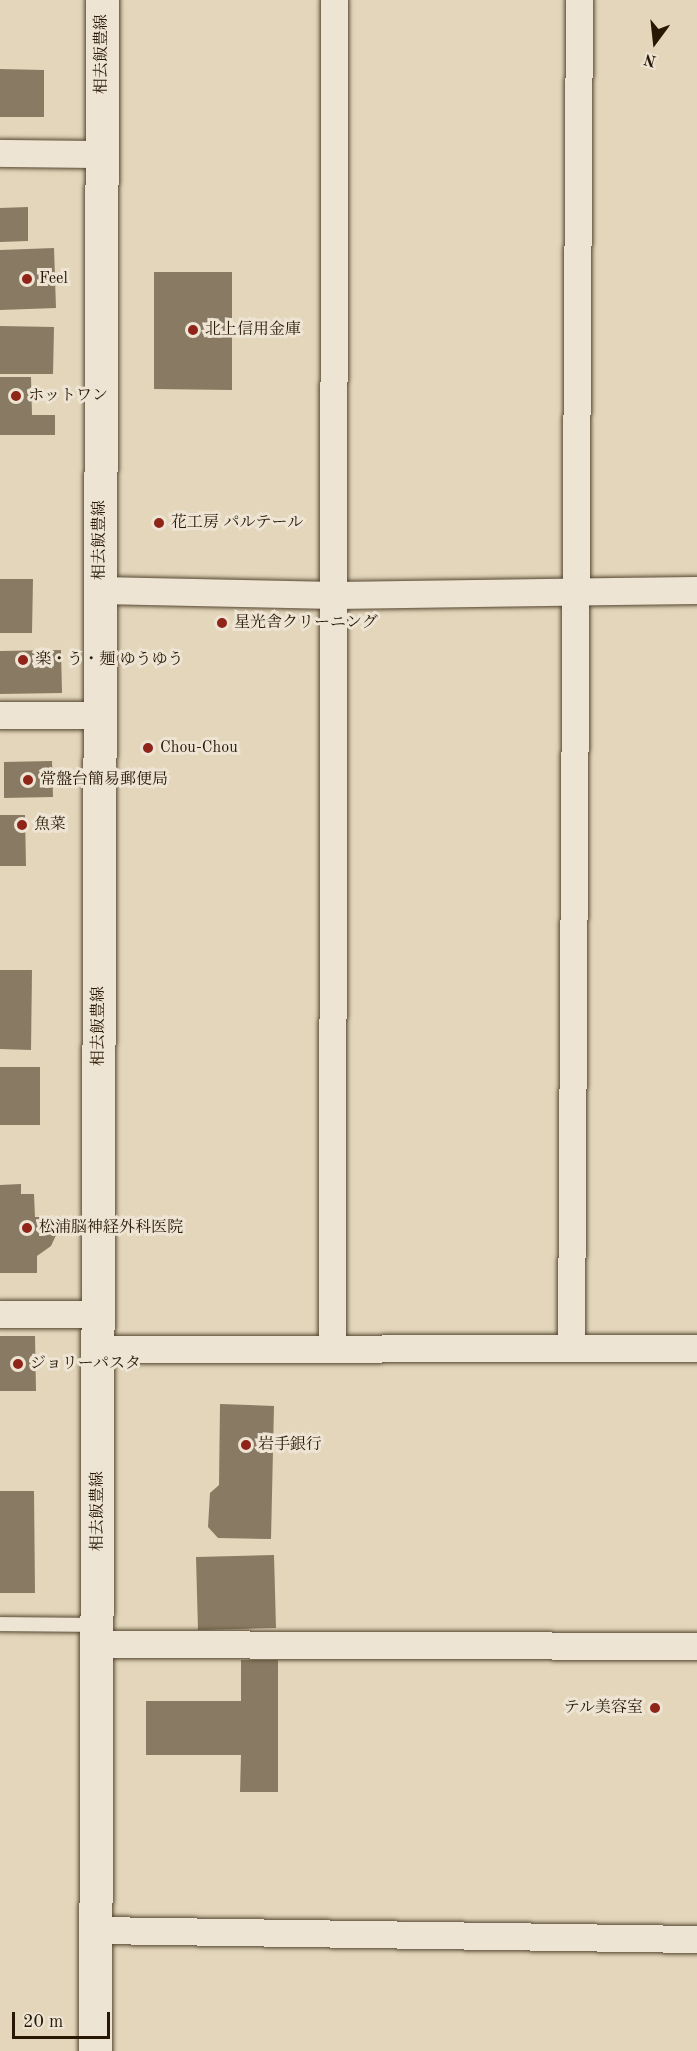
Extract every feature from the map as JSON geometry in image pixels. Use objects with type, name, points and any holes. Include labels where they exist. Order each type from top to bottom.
[{"type":"main road","name":"相去飯豊線","points":[[95,2051],[102,0]]},
{"type":"street","points":[[332,1348],[335,595],[334,0]]},
{"type":"street","points":[[571,1345],[579,0]]},
{"type":"street","points":[[0,153],[102,154]]},
{"type":"street","points":[[100,590],[335,595],[575,588],[697,590]]},
{"type":"street","points":[[0,715],[99,715]]},
{"type":"street","points":[[0,1314],[98,1314]]},
{"type":"street","points":[[99,1349],[571,1345],[697,1348]]},
{"type":"street","points":[[97,1635],[697,1646]]},
{"type":"street","points":[[96,1930],[697,1940]]},
{"type":"lane","points":[[0,1624],[97,1635]]},
{"type":"building","points":[[0,69],[44,70],[44,117],[0,117]]},
{"type":"building","points":[[28,207],[28,241],[0,242],[0,208]]},
{"type":"building","name":"Feel","points":[[54,248],[56,308],[0,310],[0,250]]},
{"type":"building","name":"北上信用金庫","points":[[154,272],[232,272],[232,390],[154,389]]},
{"type":"building","points":[[0,326],[54,327],[53,374],[0,374]]},
{"type":"building","name":"ホットワン","points":[[0,377],[31,377],[32,415],[55,415],[55,435],[0,435]]},
{"type":"building","points":[[0,579],[33,579],[32,633],[0,633]]},
{"type":"building","points":[[61,650],[62,693],[0,694],[0,651]]},
{"type":"building","points":[[52,761],[53,797],[4,798],[4,762]]},
{"type":"building","points":[[0,815],[25,815],[26,866],[0,866]]},
{"type":"building","points":[[0,970],[32,970],[31,1050],[0,1049]]},
{"type":"building","points":[[0,1067],[40,1067],[40,1125],[0,1125]]},
{"type":"building","name":"松浦脳神経外科医院","points":[[21,1184],[21,1194],[34,1194],[35,1217],[45,1217],[57,1233],[51,1246],[37,1256],[37,1273],[0,1273],[0,1185]]},
{"type":"building","name":"ジョリーパスタ","points":[[0,1336],[35,1336],[36,1391],[0,1391]]},
{"type":"building","name":"岩手銀行","points":[[220,1404],[274,1406],[271,1539],[218,1538],[208,1527],[210,1493],[219,1485]]},
{"type":"building","points":[[0,1491],[34,1491],[35,1593],[0,1593]]},
{"type":"building","points":[[274,1555],[276,1628],[198,1630],[196,1557]]},
{"type":"building","points":[[241,1660],[278,1660],[278,1792],[240,1792],[241,1755],[146,1755],[146,1701],[241,1701]]},
{"type":"place","name":"Feel","points":[[27,279]]},
{"type":"place","name":"北上信用金庫","points":[[193,330]]},
{"type":"place","name":"ホットワン","points":[[16,396]]},
{"type":"place","name":"花工房 パルテール","points":[[159,523]]},
{"type":"place","name":"星光舎クリーニング","points":[[222,623]]},
{"type":"place","name":"楽・う・麺 ゆうゆう","points":[[23,660]]},
{"type":"place","name":"Chou-Chou","points":[[148,748]]},
{"type":"place","name":"常盤台簡易郵便局","points":[[28,780]]},
{"type":"place","name":"魚菜","points":[[22,825]]},
{"type":"place","name":"松浦脳神経外科医院","points":[[27,1228]]},
{"type":"place","name":"ジョリーパスタ","points":[[18,1364]]},
{"type":"place","name":"岩手銀行","points":[[246,1445]]},
{"type":"place","name":"テル美容室","points":[[655,1708]]}]
